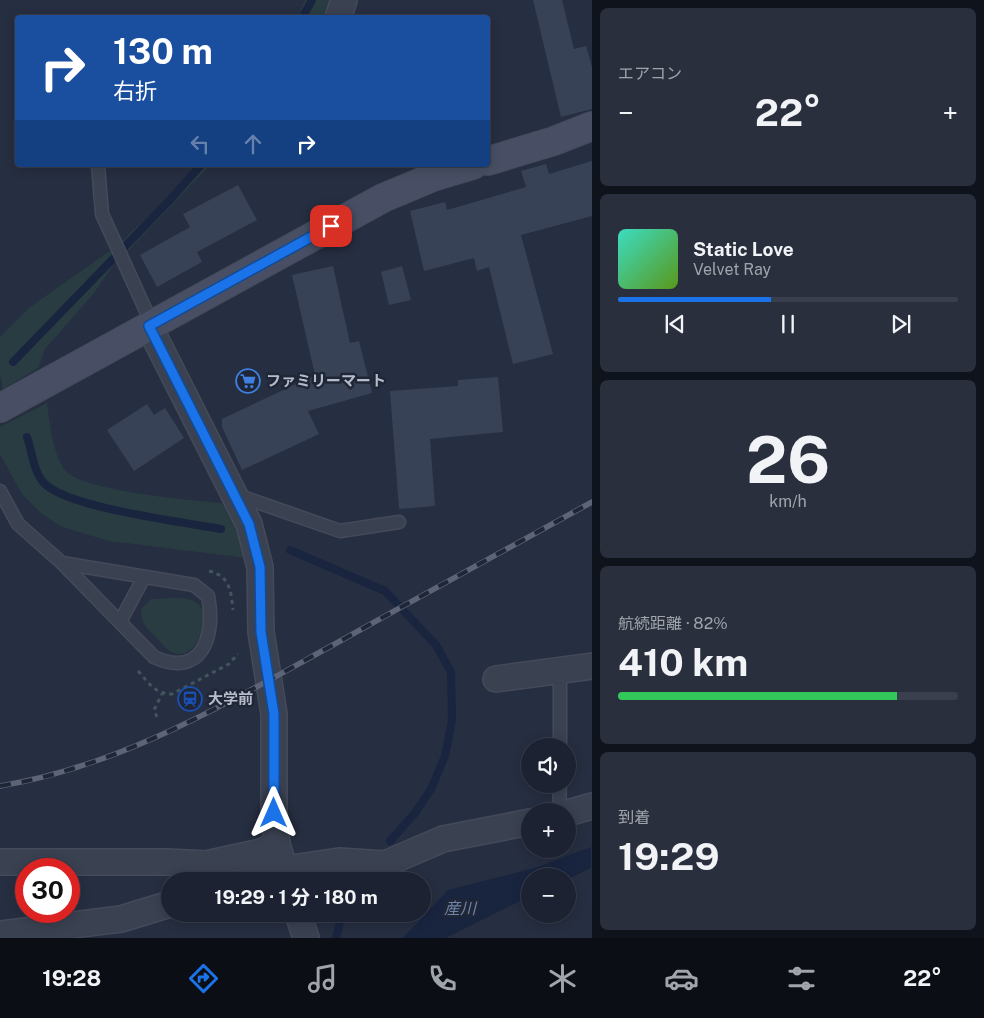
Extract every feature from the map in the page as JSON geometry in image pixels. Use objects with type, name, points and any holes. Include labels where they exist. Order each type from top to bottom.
[{"type":"street","points":[[339,15],[344,0]]},
{"type":"street","points":[[490,160],[554,141],[592,126]]},
{"type":"street","points":[[0,408],[383,198],[433,177],[466,167]]},
{"type":"street","points":[[150,325],[232,494],[249,524],[260,567],[261,632],[274,714],[274,813],[277,844],[285,872]]},
{"type":"street","points":[[496,680],[560,669],[592,666]]},
{"type":"street","points":[[576,811],[592,806]]},
{"type":"street","points":[[297,872],[339,861],[385,864],[443,839],[521,824]]},
{"type":"street","points":[[0,862],[166,862],[206,864],[261,852],[277,844]]},
{"type":"street","points":[[0,934],[121,919],[161,907]]},
{"type":"street","points":[[301,922],[306,938]]},
{"type":"lane","points":[[98,167],[102,214],[150,325]]},
{"type":"lane","points":[[0,490],[18,524],[62,563],[154,657],[170,664],[184,663],[201,651],[209,640],[212,615],[208,596],[194,585],[62,563]]},
{"type":"lane","points":[[232,494],[340,531],[399,522]]},
{"type":"lane","points":[[120,622],[144,577]]},
{"type":"lane","points":[[560,669],[560,738]]},
{"type":"path","points":[[157,718],[154,710],[162,694]]},
{"type":"shaded area","points":[[305,0],[337,0],[330,15],[298,15]]},
{"type":"shaded area","points":[[196,167],[208,167],[125,254],[120,243],[167,199]]},
{"type":"shaded area","points":[[110,251],[116,261],[94,293],[45,349],[38,368],[3,389],[0,374],[0,337],[30,307]]},
{"type":"shaded area","points":[[47,403],[52,437],[57,454],[64,469],[74,477],[92,484],[140,494],[227,504],[247,558],[109,541],[62,527],[42,514],[22,494],[0,454],[0,427]]},
{"type":"shaded area","points":[[151,599],[187,599],[197,603],[202,609],[204,617],[200,636],[195,645],[188,651],[180,654],[171,652],[145,625],[141,609]]},
{"type":"water","name":"産川","points":[[591,847],[591,868],[576,875],[576,868],[534,868],[562,858],[576,858],[576,853]]},
{"type":"water","name":"産川","points":[[521,871],[521,900],[446,938],[403,938],[418,922],[431,922],[431,908],[448,890]]},
{"type":"building","points":[[533,0],[562,0],[574,49],[586,46],[592,67],[592,109],[561,117]]},
{"type":"building","points":[[592,161],[592,216],[521,235],[553,354],[513,364],[489,267],[477,271],[474,258],[424,271],[410,211],[445,202],[447,210],[526,187],[521,171],[546,164],[549,174]]},
{"type":"building","points":[[238,185],[257,220],[197,252],[202,262],[157,287],[140,255],[190,227],[183,214]]},
{"type":"building","points":[[333,266],[350,343],[359,341],[372,393],[308,411],[319,434],[242,470],[222,427],[222,419],[315,375],[292,275]]},
{"type":"building","points":[[402,266],[411,300],[389,305],[381,272]]},
{"type":"building","points":[[498,377],[503,432],[430,439],[435,506],[399,509],[390,391],[458,386],[458,380]]},
{"type":"building","points":[[147,404],[154,415],[165,408],[184,438],[134,471],[107,430]]},
{"type":"waterway","points":[[304,15],[312,0]]},
{"type":"waterway","points":[[13,362],[169,201],[199,167]]},
{"type":"waterway","points":[[27,437],[40,478],[57,492],[100,507],[221,529]]},
{"type":"waterway","points":[[290,550],[385,591],[436,645],[451,672],[452,720],[445,756],[431,789],[415,813],[390,841]]},
{"type":"waterway","points":[[336,938],[340,922]]},
{"type":"railway","points":[[0,786],[45,777],[88,764],[172,730],[253,689],[592,502]]},
{"type":"place","name":"ファミリーマート","points":[[248,381]]},
{"type":"place","name":"大学前","points":[[190,699]]},
{"type":"route","points":[[274,813],[274,714],[261,632],[260,567],[249,524],[232,494],[149,326],[331,226]]}]
